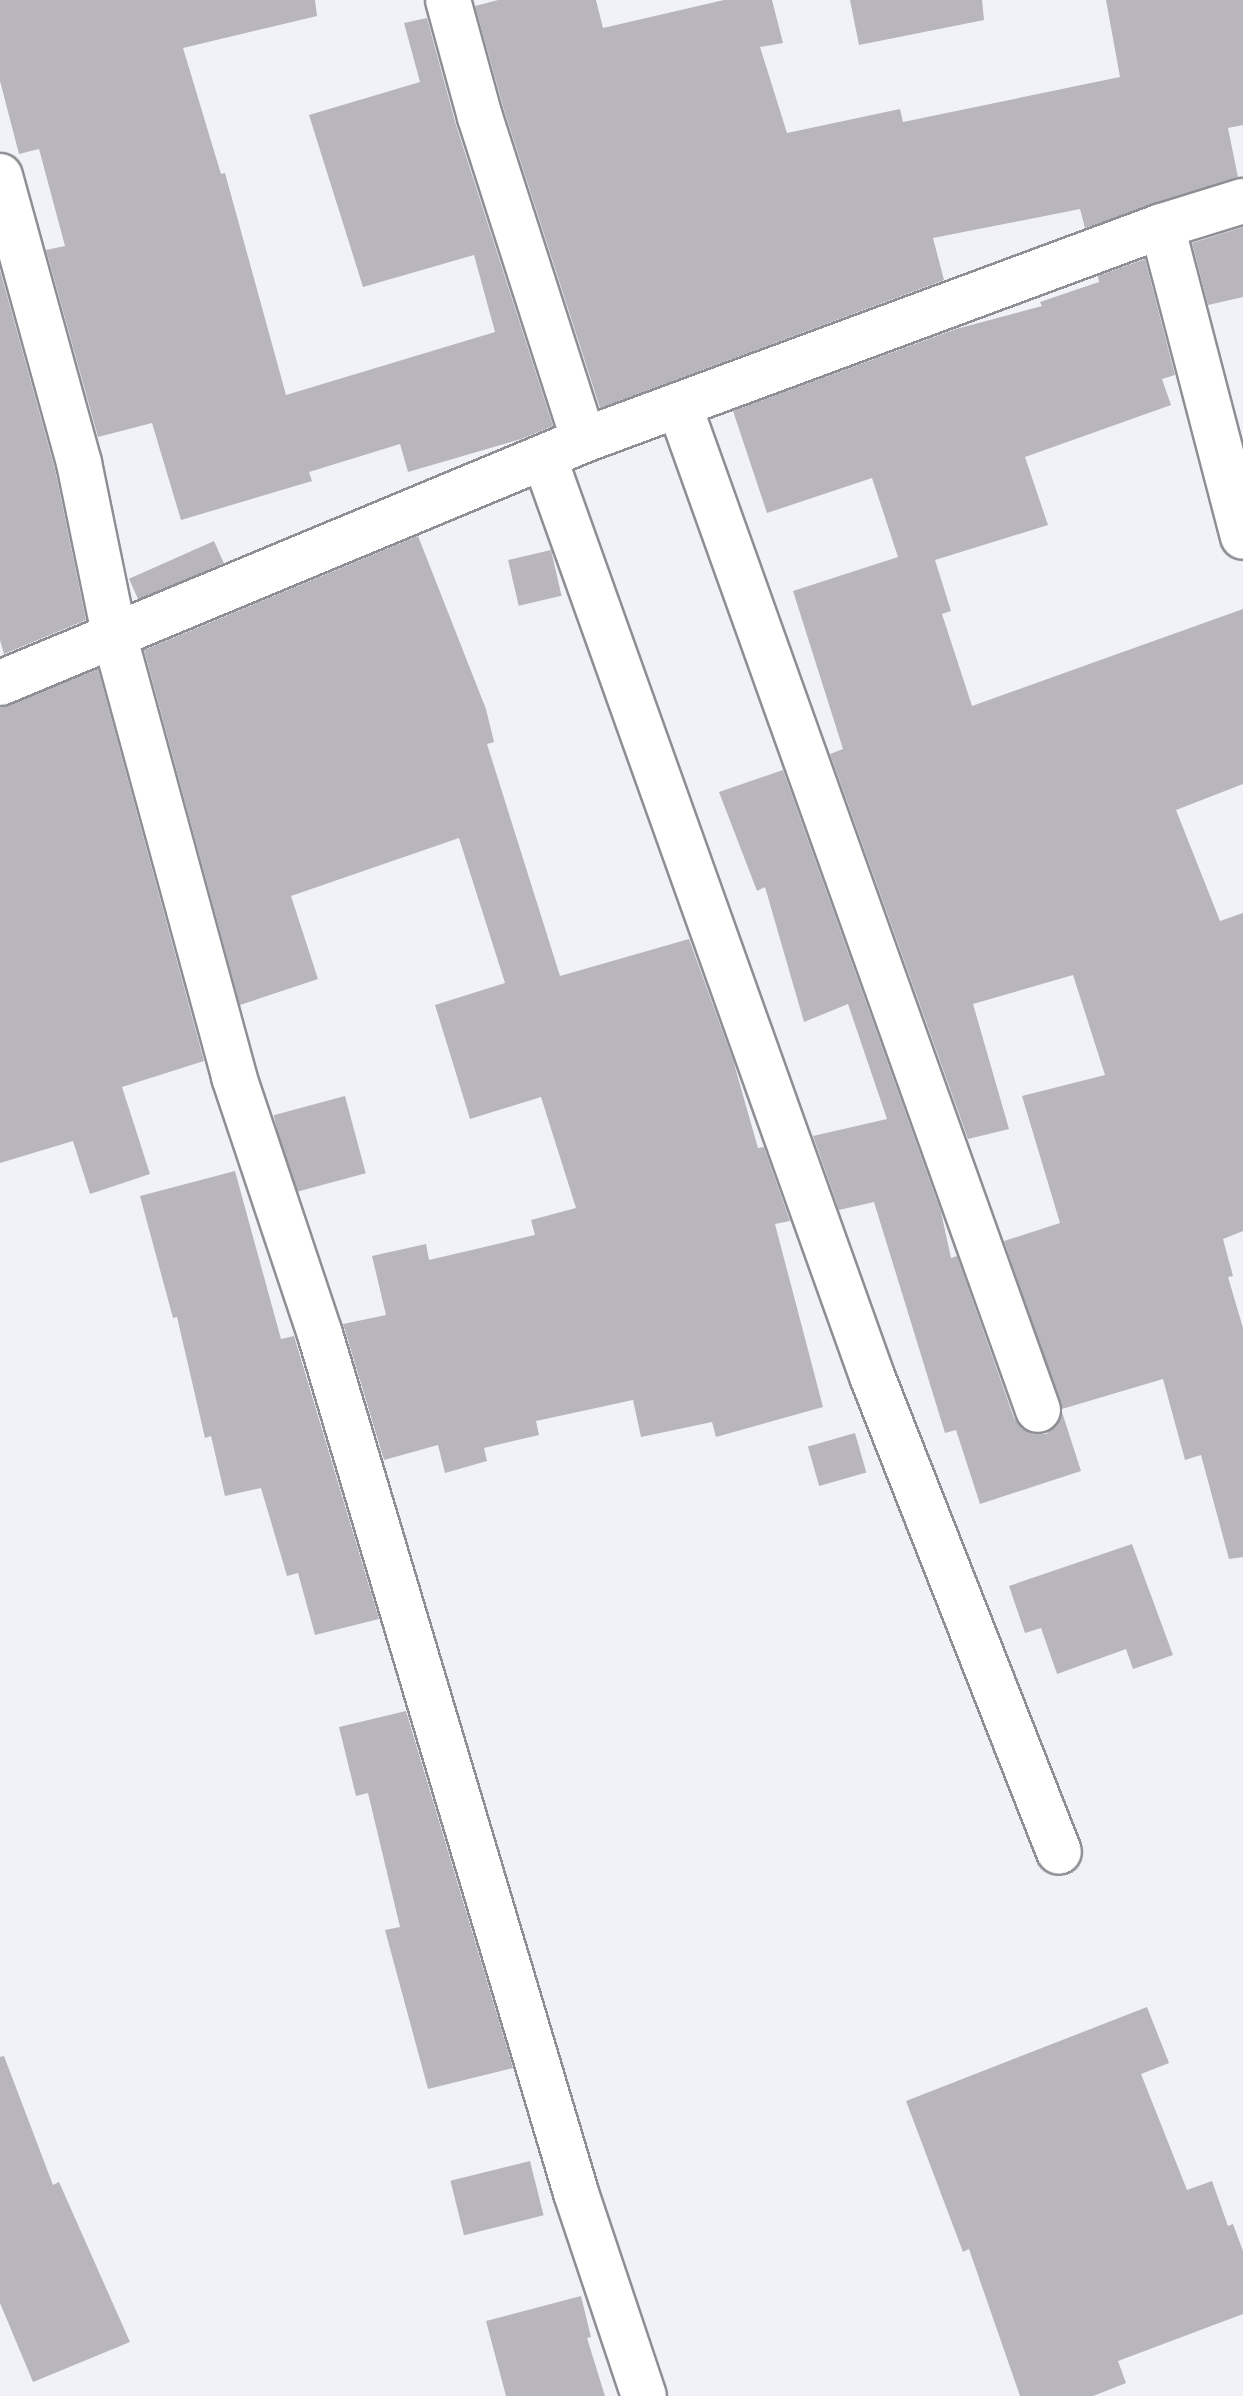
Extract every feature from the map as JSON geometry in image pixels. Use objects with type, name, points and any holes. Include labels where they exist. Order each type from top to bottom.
[{"type":"street","points":[[448,0],[480,117],[584,440]]},
{"type":"street","points":[[0,176],[79,463],[115,638],[234,1077],[320,1334],[576,2193],[644,2396]]},
{"type":"street","points":[[0,683],[115,638],[584,440],[1162,226],[1243,201]]},
{"type":"street","points":[[1162,226],[1243,537]]},
{"type":"street","points":[[679,405],[1038,1410]]},
{"type":"street","points":[[544,457],[872,1376],[1059,1852]]},
{"type":"building","points":[[0,0],[315,0],[317,16],[183,48],[221,174],[225,173],[286,395],[495,332],[474,255],[363,287],[309,115],[420,82],[404,23],[427,18],[456,125],[553,426],[521,439],[408,472],[400,444],[309,472],[312,481],[181,520],[152,423],[98,437],[46,250],[65,246],[39,149],[19,154],[0,81]]},
{"type":"building","points":[[498,0],[596,0],[603,28],[724,0],[772,0],[783,43],[760,47],[787,133],[900,109],[903,122],[1120,77],[1106,0],[1243,0],[1243,125],[1228,128],[1238,177],[1085,228],[1080,209],[933,238],[944,280],[600,408],[504,110],[475,6]]},
{"type":"building","points":[[850,0],[982,0],[984,20],[859,45]]},
{"type":"building","points":[[1243,227],[1243,297],[1208,305],[1192,243]]},
{"type":"building","points":[[1145,259],[1175,375],[1162,379],[1171,405],[1025,457],[1048,525],[935,560],[951,611],[942,614],[972,706],[1243,609],[1243,784],[1176,810],[1220,921],[1243,913],[1243,1231],[1223,1239],[1233,1276],[1228,1277],[1243,1328],[1243,1557],[1229,1559],[1201,1455],[1185,1460],[1163,1379],[1062,1409],[1004,1241],[1060,1223],[1022,1096],[1105,1075],[1073,975],[973,1004],[1009,1129],[968,1139],[830,754],[843,749],[793,591],[898,557],[872,478],[767,513],[733,411],[956,329],[1042,306],[1040,302],[1099,282],[1098,276]]},
{"type":"building","points":[[0,270],[55,469],[86,620],[4,654],[0,640]]},
{"type":"building","points":[[418,536],[486,709],[494,742],[487,744],[560,976],[689,939],[733,1060],[758,1148],[764,1147],[790,1221],[775,1224],[823,1407],[716,1437],[712,1422],[641,1437],[633,1400],[536,1421],[539,1435],[484,1448],[487,1461],[445,1473],[438,1445],[384,1460],[343,1324],[386,1315],[372,1256],[426,1244],[429,1260],[535,1235],[531,1220],[576,1208],[541,1097],[470,1119],[435,1005],[505,983],[459,838],[291,896],[318,979],[240,1005],[144,650]]},
{"type":"building","points":[[214,541],[224,563],[139,601],[129,579]]},
{"type":"building","points":[[551,550],[562,596],[519,606],[508,560]]},
{"type":"building","points":[[98,669],[204,1061],[122,1087],[150,1174],[90,1194],[73,1141],[0,1163],[0,708]]},
{"type":"building","points":[[783,770],[941,1212],[951,1258],[957,1256],[1014,1418],[1022,1429],[1033,1434],[1046,1434],[1057,1426],[1062,1412],[1081,1471],[980,1504],[956,1430],[945,1433],[874,1202],[839,1210],[813,1136],[887,1119],[848,1004],[804,1022],[765,887],[757,891],[719,792]]},
{"type":"building","points":[[345,1096],[366,1173],[294,1192],[274,1115]]},
{"type":"building","points":[[235,1171],[281,1339],[294,1336],[379,1619],[315,1635],[298,1573],[287,1576],[261,1488],[225,1496],[211,1436],[205,1438],[177,1317],[173,1318],[140,1196]]},
{"type":"building","points":[[855,1433],[866,1472],[819,1486],[808,1447]]},
{"type":"building","points":[[1132,1544],[1173,1655],[1133,1669],[1126,1649],[1057,1674],[1041,1628],[1025,1633],[1009,1586]]},
{"type":"building","points":[[406,1711],[513,2068],[428,2089],[385,1930],[400,1927],[368,1793],[356,1796],[339,1727]]},
{"type":"building","points":[[1147,2007],[1169,2063],[1141,2074],[1187,2190],[1212,2181],[1228,2226],[1233,2224],[1243,2251],[1243,2314],[1118,2361],[1126,2383],[1093,2396],[1020,2396],[969,2249],[963,2252],[906,2101]]},
{"type":"building","points":[[4,2056],[53,2185],[59,2182],[130,2342],[33,2382],[0,2303],[0,2057]]},
{"type":"building","points":[[530,2161],[544,2215],[464,2235],[450,2181]]},
{"type":"building","points":[[581,2296],[591,2337],[587,2338],[605,2396],[506,2396],[486,2321]]}]
